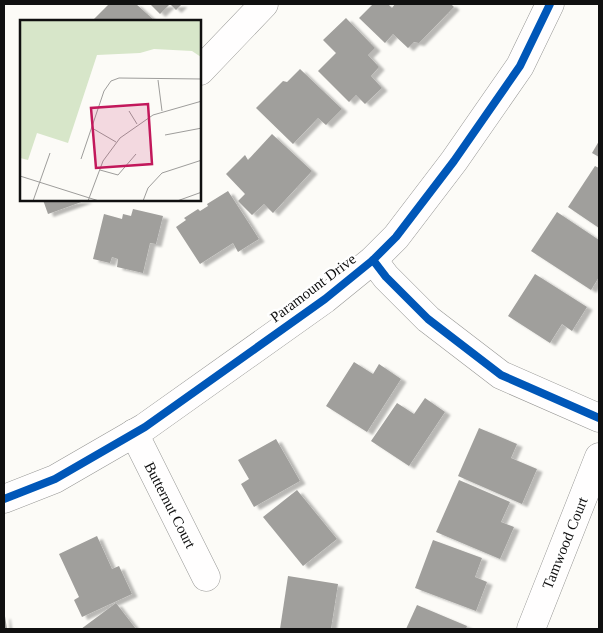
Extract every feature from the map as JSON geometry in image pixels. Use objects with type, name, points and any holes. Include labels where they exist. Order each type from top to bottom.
[{"type":"street","points":[[201,70],[264,4]]},
{"type":"street","name":"Paramount Drive","points":[[4,500],[54,479],[145,427],[325,299],[373,260],[396,237],[470,138],[520,66],[550,4]]},
{"type":"street","points":[[373,260],[386,277],[428,319],[501,375],[599,418]]},
{"type":"street","name":"Butternut Court","points":[[134,433],[206,577]]},
{"type":"street","name":"Tamwood Court","points":[[531,629],[599,456]]},
{"type":"building","points":[[109,4],[136,4],[154,20],[93,20]]},
{"type":"building","points":[[150,4],[170,4],[160,14]]},
{"type":"building","points":[[170,4],[182,4],[176,10]]},
{"type":"building","points":[[373,4],[388,4],[392,8],[395,4],[451,4],[454,7],[419,43],[414,42],[408,48],[393,34],[385,43],[359,18]]},
{"type":"building","points":[[346,18],[375,48],[368,55],[379,67],[371,76],[382,88],[365,104],[356,95],[349,102],[318,71],[336,53],[323,40]]},
{"type":"building","points":[[300,69],[342,109],[326,125],[318,118],[293,144],[256,108],[283,81],[287,82]]},
{"type":"building","points":[[272,134],[312,171],[273,213],[264,204],[252,215],[238,201],[245,194],[226,174],[245,155],[248,160]]},
{"type":"building","points":[[599,141],[599,157],[592,153]]},
{"type":"building","points":[[595,166],[599,168],[599,228],[568,207]]},
{"type":"building","points":[[228,191],[259,239],[238,252],[233,243],[200,264],[176,227],[186,220],[184,218],[198,209],[200,211],[208,206],[207,204]]},
{"type":"building","points":[[43,201],[84,201],[48,214]]},
{"type":"building","points":[[133,209],[163,216],[156,244],[150,243],[143,273],[117,267],[118,259],[112,257],[110,263],[93,259],[104,214],[122,219],[123,214],[131,216]]},
{"type":"building","points":[[557,212],[599,240],[599,277],[591,290],[531,251]]},
{"type":"building","points":[[535,274],[587,307],[572,331],[562,324],[550,343],[508,316]]},
{"type":"building","points":[[354,362],[373,374],[379,364],[401,379],[367,432],[326,406]]},
{"type":"building","points":[[425,398],[445,412],[409,466],[371,441],[397,403],[414,414]]},
{"type":"building","points":[[479,428],[517,444],[511,458],[537,469],[522,504],[458,476]]},
{"type":"building","points":[[276,439],[300,481],[254,507],[241,484],[249,479],[238,460]]},
{"type":"building","points":[[459,480],[510,502],[501,522],[514,527],[500,559],[436,532]]},
{"type":"building","points":[[297,490],[337,539],[303,566],[263,517]]},
{"type":"building","points":[[97,536],[112,569],[119,566],[132,594],[82,617],[74,600],[79,597],[59,554]]},
{"type":"building","points":[[433,540],[482,558],[475,577],[487,582],[476,611],[415,588]]},
{"type":"building","points":[[288,576],[338,584],[331,629],[280,629]]},
{"type":"building","points":[[116,603],[136,629],[81,629]]},
{"type":"building","points":[[417,605],[467,626],[466,629],[406,629]]},
{"type":"building","points":[[5,616],[7,629],[4,629]]},
{"type":"cycle path","points":[[4,499],[55,479],[145,427],[325,299],[373,260],[396,237],[454,161],[520,66],[550,4]]},
{"type":"cycle path","points":[[373,260],[386,277],[428,319],[501,375],[599,418]]}]
